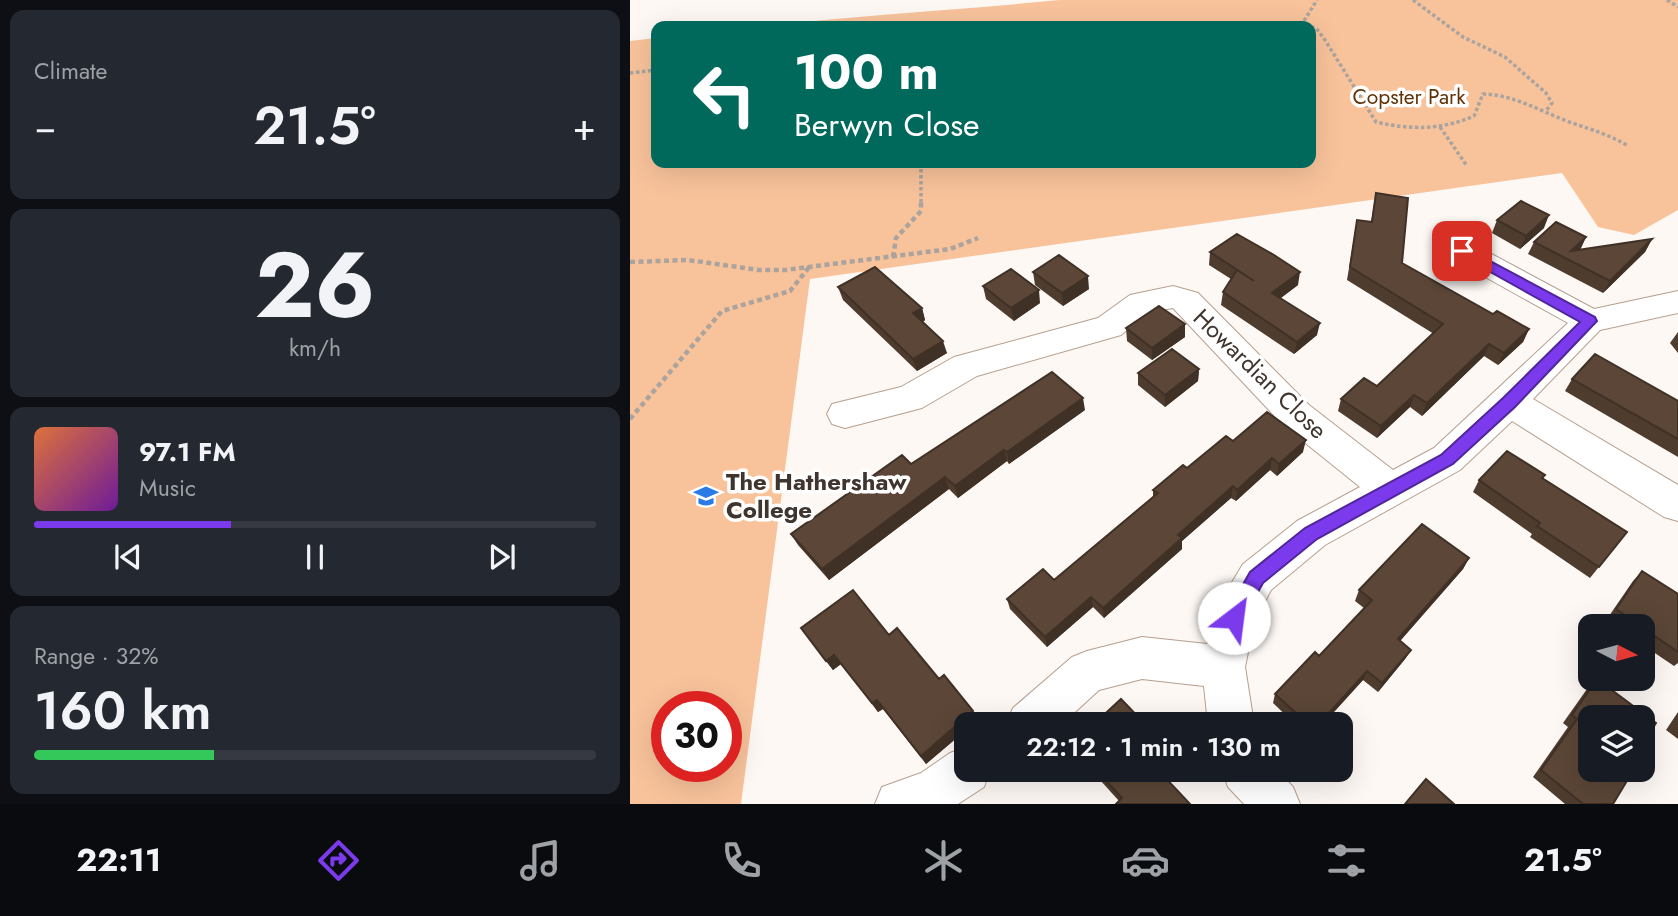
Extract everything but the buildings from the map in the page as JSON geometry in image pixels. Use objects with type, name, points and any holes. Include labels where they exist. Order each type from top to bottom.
[{"type":"street","points":[[1462,251],[1590,321]]},
{"type":"street","name":"Howardian Close","points":[[845,414],[911,398],[966,366],[1109,327],[1141,303],[1173,297],[1187,302],[1296,415],[1391,490]]},
{"type":"street","points":[[1229,712],[1223,667],[1234,618],[1257,578],[1311,533],[1447,459],[1590,321],[1678,302]]},
{"type":"street","points":[[1509,402],[1678,505]]},
{"type":"street","points":[[1042,712],[1087,672],[1142,659],[1223,667]]},
{"type":"street","points":[[899,804],[933,793],[954,779]]},
{"type":"street","points":[[1256,782],[1276,804]]},
{"type":"path","points":[[1304,21],[1317,0]]},
{"type":"path","points":[[1413,0],[1463,37],[1505,57],[1546,93],[1552,103],[1546,111]]},
{"type":"path","points":[[1667,0],[1678,7]]},
{"type":"path","points":[[1316,28],[1376,122],[1393,127],[1440,127],[1460,123],[1474,116],[1483,94],[1494,94],[1525,102],[1563,120],[1611,135],[1628,146]]},
{"type":"path","points":[[630,73],[651,71]]},
{"type":"path","points":[[1440,127],[1467,166]]},
{"type":"path","points":[[893,257],[896,238],[921,211],[921,168]]},
{"type":"path","points":[[630,262],[705,261],[767,272],[791,271],[810,265],[950,249],[978,238]]},
{"type":"path","points":[[630,419],[722,311],[790,291],[810,265]]},
{"type":"green space","name":"Copster Park","points":[[1059,0],[1678,0],[1678,210],[1634,235],[1598,227],[1562,173],[810,279],[741,804],[630,804],[630,41],[651,39],[651,168],[1316,168],[1316,21],[817,21]]},
{"type":"place","name":"The Hathershaw College","points":[[706,496]]},
{"type":"route","points":[[1234,618],[1257,578],[1311,533],[1447,459],[1590,321],[1462,251]]}]
